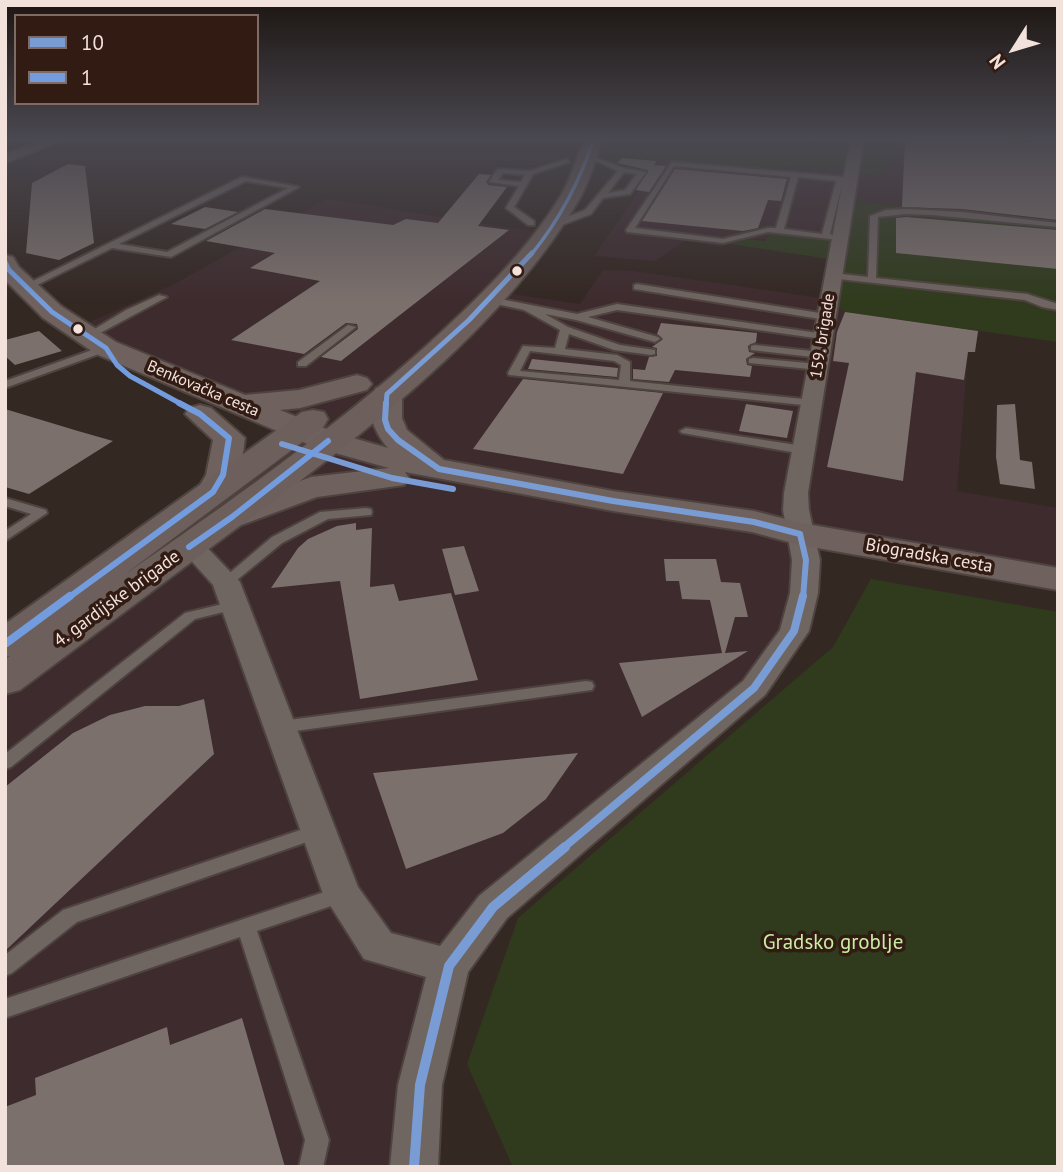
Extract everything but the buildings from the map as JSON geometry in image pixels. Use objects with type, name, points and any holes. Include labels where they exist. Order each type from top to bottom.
[{"type":"main road","points":[[305,442],[387,394],[490,300],[541,224],[552,193]]},
{"type":"main road","points":[[305,442],[357,384],[475,289],[541,224]]},
{"type":"main road","name":"Benkovačka cesta","points":[[5,262],[52,312],[97,342],[237,404],[305,442]]},
{"type":"main road","name":"Benkovačka cesta","points":[[97,342],[130,376],[200,414],[305,442]]},
{"type":"main road","points":[[237,404],[300,400],[357,384]]},
{"type":"main road","points":[[387,394],[385,420],[388,429],[398,440],[439,469]]},
{"type":"main road","points":[[200,414],[229,438],[223,475],[223,504],[311,487],[392,478]]},
{"type":"main road","name":"Biogradska cesta","points":[[305,442],[613,501],[754,522],[800,534]]},
{"type":"main road","name":"Biogradska cesta","points":[[305,442],[392,478],[603,514],[800,534],[1058,579]]},
{"type":"main road","name":"4. gardijske brigade","points":[[5,644],[223,504],[305,442]]},
{"type":"main road","name":"4. gardijske brigade","points":[[5,680],[191,545],[223,504]]},
{"type":"street","name":"159. brigade","points":[[449,966],[493,908],[754,688],[794,631],[804,593],[806,560],[796,494],[833,276],[833,237],[843,193]]},
{"type":"street","points":[[191,545],[230,593],[342,894],[378,947],[449,966],[420,1085],[415,1167]]},
{"type":"lane","points":[[26,287],[217,193]]},
{"type":"lane","points":[[110,245],[168,255],[284,193]]},
{"type":"lane","points":[[519,193],[510,208],[541,224],[588,212],[603,193]]},
{"type":"lane","points":[[600,196],[622,193]]},
{"type":"lane","points":[[654,193],[630,230],[723,241],[768,230],[833,237]]},
{"type":"lane","points":[[779,231],[790,193]]},
{"type":"lane","points":[[872,280],[874,216],[878,213],[907,211],[1058,225]]},
{"type":"lane","points":[[833,276],[1027,297],[1058,307]]},
{"type":"lane","points":[[637,288],[822,344]]},
{"type":"lane","points":[[5,385],[97,342],[129,312],[162,297]]},
{"type":"lane","points":[[490,300],[577,317],[655,338]]},
{"type":"lane","points":[[525,306],[565,329],[618,348],[650,352]]},
{"type":"lane","points":[[577,317],[617,307],[822,344]]},
{"type":"lane","points":[[302,364],[352,327]]},
{"type":"lane","points":[[559,351],[565,329]]},
{"type":"lane","points":[[755,348],[822,344]]},
{"type":"lane","points":[[753,361],[822,344]]},
{"type":"lane","points":[[624,384],[626,363],[617,358],[559,351],[527,348],[513,373],[813,403]]},
{"type":"lane","points":[[686,431],[803,450]]},
{"type":"lane","points":[[5,502],[41,513],[5,537]]},
{"type":"lane","points":[[5,763],[191,616],[230,593],[277,540],[325,515],[366,512]]},
{"type":"lane","points":[[281,727],[586,685]]},
{"type":"lane","points":[[5,967],[70,916],[320,830]]},
{"type":"lane","points":[[5,1009],[342,894]]},
{"type":"lane","points":[[246,927],[317,1140],[311,1167]]},
{"type":"shaded area","points":[[638,193],[1058,193],[1058,220],[848,201],[840,240],[746,239],[720,247],[685,241],[655,261],[594,256]]},
{"type":"shaded area","points":[[326,199],[537,232],[484,290],[580,304],[603,270],[634,271],[828,299],[845,312],[979,331],[975,352],[968,352],[957,491],[1058,508],[1058,579],[800,534],[794,631],[754,688],[449,966],[414,1167],[5,1167],[5,661],[304,443],[207,402],[126,362],[77,328],[176,283]]},
{"type":"green space","points":[[848,201],[1058,220],[1058,342],[845,312],[828,299],[835,260],[730,244],[746,239],[765,241],[772,233],[840,240]]},
{"type":"green space","name":"Gradsko groblje","points":[[871,579],[1058,612],[1058,1167],[513,1167],[467,1064],[518,918],[833,647]]},
{"type":"transit line","name":"10","points":[[573,193],[546,236],[522,265],[469,320],[387,394],[385,420],[388,429],[398,440],[439,469],[613,501],[754,522],[800,534]]},
{"type":"transit line","name":"1","points":[[5,262],[9,270],[52,312],[106,348],[117,365],[130,376],[200,414],[229,438],[223,475],[213,492],[5,644]]},
{"type":"transit line","name":"1","points":[[189,547],[232,517],[328,441]]},
{"type":"transit line","name":"10","points":[[282,444],[392,478],[453,489]]},
{"type":"transit line","name":"10","points":[[414,1167],[420,1085],[449,966],[493,907],[754,688],[794,631],[804,593],[806,560],[800,534]]}]
